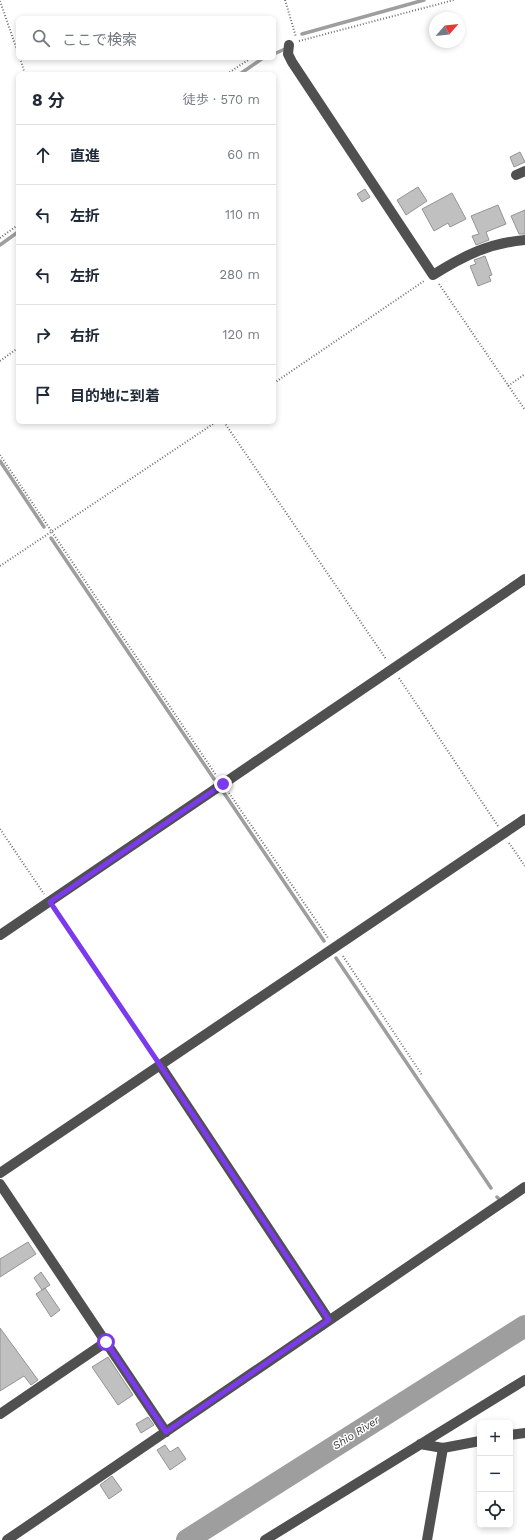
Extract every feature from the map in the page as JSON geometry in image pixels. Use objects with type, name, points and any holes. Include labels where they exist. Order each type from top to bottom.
[{"type":"street","points":[[293,43],[288,54],[292,62],[433,275],[452,263],[488,246],[525,240]]},
{"type":"street","points":[[0,935],[525,579]]},
{"type":"street","points":[[0,1173],[525,819]]},
{"type":"street","points":[[160,1065],[329,1320]]},
{"type":"street","points":[[0,1184],[166,1432]]},
{"type":"street","points":[[7,1540],[525,1187]]},
{"type":"street","points":[[0,1414],[106,1342]]},
{"type":"street","points":[[265,1540],[525,1380]]},
{"type":"street","points":[[513,1434],[525,1432]]},
{"type":"street","points":[[420,1444],[443,1448],[477,1442]]},
{"type":"street","points":[[427,1540],[443,1448]]},
{"type":"path","points":[[285,0],[293,43]]},
{"type":"path","points":[[304,40],[454,0]]},
{"type":"path","points":[[0,1],[16,47]]},
{"type":"path","points":[[21,60],[24,72]]},
{"type":"path","points":[[230,72],[248,60]]},
{"type":"path","points":[[0,238],[16,226]]},
{"type":"path","points":[[276,381],[433,275],[525,410]]},
{"type":"path","points":[[0,360],[16,349]]},
{"type":"path","points":[[508,386],[525,374]]},
{"type":"path","points":[[0,566],[213,424]]},
{"type":"path","points":[[225,424],[393,669],[525,866]]},
{"type":"path","points":[[0,455],[422,1075]]},
{"type":"path","points":[[0,829],[160,1065]]},
{"type":"building","points":[[520,152],[525,162],[514,167],[510,157]]},
{"type":"building","points":[[418,187],[427,201],[406,215],[397,200]]},
{"type":"building","points":[[365,189],[370,197],[362,202],[357,194]]},
{"type":"building","points":[[452,193],[466,219],[450,227],[448,223],[434,231],[422,209]]},
{"type":"building","points":[[498,205],[506,224],[486,232],[489,240],[476,245],[472,236],[479,234],[471,216]]},
{"type":"building","points":[[525,210],[525,234],[519,234],[511,216]]},
{"type":"building","points":[[485,256],[492,275],[489,276],[491,281],[478,286],[470,266],[476,264],[474,260]]},
{"type":"building","points":[[28,1242],[36,1254],[0,1277],[0,1259]]},
{"type":"building","points":[[41,1272],[50,1285],[42,1290],[34,1278]]},
{"type":"building","points":[[45,1288],[60,1310],[51,1317],[36,1294]]},
{"type":"building","points":[[0,1328],[38,1380],[31,1385],[24,1376],[0,1391]]},
{"type":"building","points":[[108,1357],[133,1395],[118,1405],[92,1367]]},
{"type":"building","points":[[148,1417],[154,1425],[141,1433],[136,1424]]},
{"type":"building","points":[[165,1445],[170,1452],[178,1447],[186,1459],[170,1470],[157,1450]]},
{"type":"building","points":[[112,1476],[122,1490],[109,1499],[100,1485]]},
{"type":"waterway","points":[[302,34],[424,0]]},
{"type":"waterway","points":[[276,53],[285,49]]},
{"type":"waterway","points":[[243,72],[260,60]]},
{"type":"waterway","points":[[0,245],[16,233]]},
{"type":"waterway","points":[[0,461],[44,527]]},
{"type":"waterway","points":[[51,538],[214,779]]},
{"type":"waterway","points":[[224,793],[324,941]]},
{"type":"waterway","points":[[336,958],[491,1188]]},
{"type":"waterway","name":"Shio River","points":[[187,1540],[525,1326]]},
{"type":"route","points":[[106,1342],[166,1432],[329,1320],[50,902],[223,784]]}]
